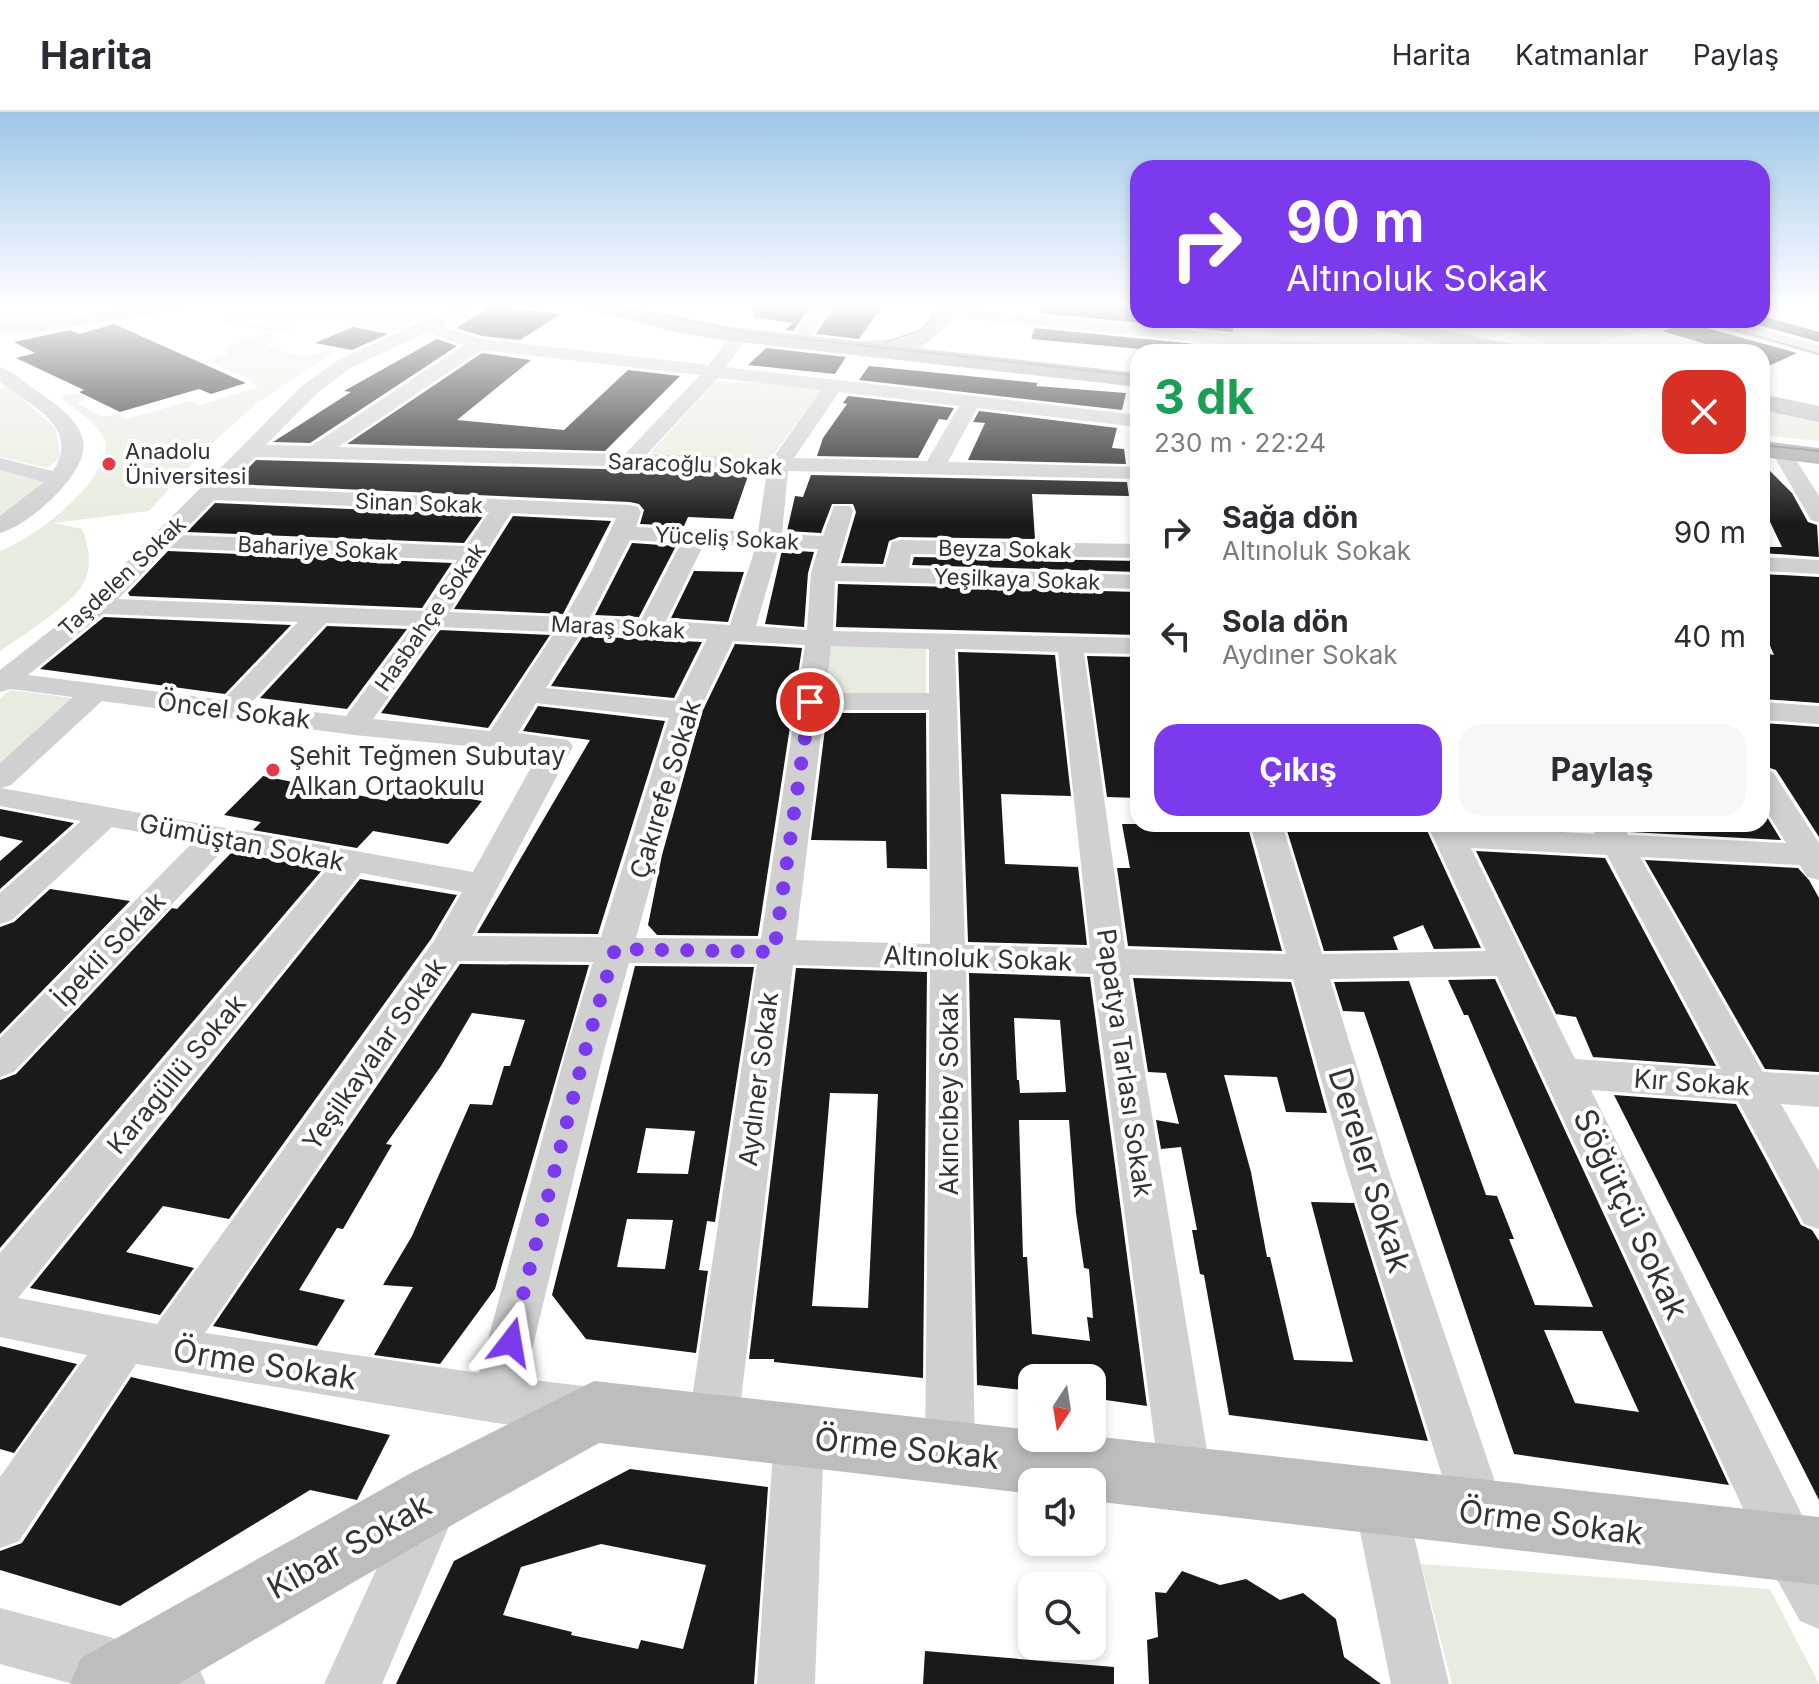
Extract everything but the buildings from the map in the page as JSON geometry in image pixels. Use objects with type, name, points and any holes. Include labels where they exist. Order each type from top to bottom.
[{"type":"main road","points":[[1770,404],[1819,414]]},
{"type":"main road","points":[[1770,446],[1819,446]]},
{"type":"main road","points":[[1770,446],[1819,456]]},
{"type":"main road","name":"Örme Sokak","points":[[594,1412],[1480,1514],[1809,1568]]},
{"type":"main road","name":"Kibar Sokak","points":[[137,1680],[435,1497],[594,1412]]},
{"type":"street","points":[[0,526],[35,502],[58,479],[72,456],[73,441],[67,427],[5,377]]},
{"type":"street","name":"Taşdelen Sokak","points":[[3,682],[97,606],[310,389],[326,377]]},
{"type":"street","points":[[315,453],[428,377]]},
{"type":"street","points":[[629,462],[708,377]]},
{"type":"street","points":[[778,377],[1130,420]]},
{"type":"street","points":[[778,466],[835,384]]},
{"type":"street","points":[[933,469],[971,401]]},
{"type":"street","points":[[1770,449],[1819,515]]},
{"type":"street","name":"Saracoğlu Sokak","points":[[252,451],[1130,473]]},
{"type":"street","points":[[0,464],[58,479]]},
{"type":"street","name":"Çakırefe Sokak","points":[[496,1400],[585,1051],[685,711],[733,632],[769,541],[778,466]]},
{"type":"street","name":"Sinan Sokak","points":[[208,493],[504,506],[626,522]]},
{"type":"street","name":"Hasbahçe Sokak","points":[[354,726],[432,619],[504,506]]},
{"type":"street","name":"Aydıner Sokak","points":[[713,1425],[774,952],[823,610],[823,573],[842,511]]},
{"type":"street","points":[[499,740],[526,694],[574,625],[626,522]]},
{"type":"street","name":"Yüceliş Sokak","points":[[626,522],[695,538],[832,543]]},
{"type":"street","points":[[650,628],[695,538]]},
{"type":"street","name":"Bahariye Sokak","points":[[161,541],[475,554]]},
{"type":"street","name":"Beyza Sokak","points":[[896,575],[900,547],[1130,551]]},
{"type":"street","points":[[1770,564],[1819,567]]},
{"type":"street","name":"Yeşilkaya Sokak","points":[[823,573],[1130,582]]},
{"type":"street","name":"Maraş Sokak","points":[[97,606],[650,628],[817,638],[1130,646]]},
{"type":"street","points":[[229,710],[318,616]]},
{"type":"street","name":"Akıncıbey Sokak","points":[[942,641],[948,957],[950,1452]]},
{"type":"street","name":"Papatya Tarlası Sokak","points":[[1070,644],[1109,962],[1186,1481]]},
{"type":"street","name":"Öncel Sokak","points":[[3,682],[354,726],[558,746]]},
{"type":"street","points":[[0,779],[95,692]]},
{"type":"street","points":[[526,694],[685,711]]},
{"type":"street","points":[[810,702],[941,701]]},
{"type":"street","points":[[1770,712],[1819,715]]},
{"type":"street","name":"Yeşilkayalar Sokak","points":[[0,1522],[146,1345],[448,948],[558,746]]},
{"type":"street","points":[[1770,790],[1816,860]]},
{"type":"street","name":"Gümüştan Sokak","points":[[0,797],[485,885]]},
{"type":"street","points":[[0,912],[106,816]]},
{"type":"street","name":"Dereler Sokak","points":[[1268,832],[1366,1165],[1480,1514]]},
{"type":"street","name":"Söğütçü Sokak","points":[[1447,832],[1508,963],[1809,1568]]},
{"type":"street","points":[[1529,832],[1612,834],[1816,860]]},
{"type":"street","points":[[1612,834],[1747,1085],[1819,1211]]},
{"type":"street","name":"İpekli Sokak","points":[[0,1062],[217,837]]},
{"type":"street","name":"Karagüllü Sokak","points":[[0,1286],[352,862]]},
{"type":"street","name":"Altınoluk Sokak","points":[[448,948],[774,952],[1310,967],[1508,963]]},
{"type":"street","name":"Kır Sokak","points":[[1564,1073],[1819,1091]]},
{"type":"street","name":"Örme Sokak","points":[[0,1316],[146,1345],[496,1400],[594,1412]]},
{"type":"street","points":[[786,1684],[799,1436]]},
{"type":"street","points":[[353,1684],[435,1497]]},
{"type":"street","points":[[1380,1502],[1420,1684]]},
{"type":"street","points":[[0,1636],[137,1680]]},
{"type":"shaded area","points":[[295,377],[257,403],[203,451],[149,511],[53,523],[82,529],[89,556],[86,577],[69,601],[0,651],[0,551],[30,535],[65,508],[81,493],[103,460],[106,445],[100,431],[60,397],[76,393],[85,398],[78,403],[102,417],[117,414],[126,419],[190,401],[200,405],[259,387],[247,378]]},
{"type":"shaded area","points":[[716,381],[824,386],[768,462],[650,453]]},
{"type":"shaded area","points":[[9,386],[56,429],[60,458],[47,468],[0,457],[0,389]]},
{"type":"shaded area","points":[[1770,411],[1819,420],[1819,441],[1770,436]]},
{"type":"shaded area","points":[[0,464],[58,479],[0,526]]},
{"type":"shaded area","points":[[832,641],[926,645],[926,696],[822,698]]},
{"type":"shaded area","points":[[11,690],[79,699],[0,764],[0,698]]},
{"type":"shaded area","points":[[1421,1564],[1770,1589],[1819,1684],[1452,1684]]},
{"type":"tram line","points":[[1770,446],[1819,451]]},
{"type":"place","name":"Anadolu Üniversitesi","points":[[109,464]]},
{"type":"place","name":"Şehit Teğmen Subutay Alkan Ortaokulu","points":[[273,770]]},
{"type":"route","points":[[511,1342],[585,1051],[615,949],[774,952],[810,702]]}]
